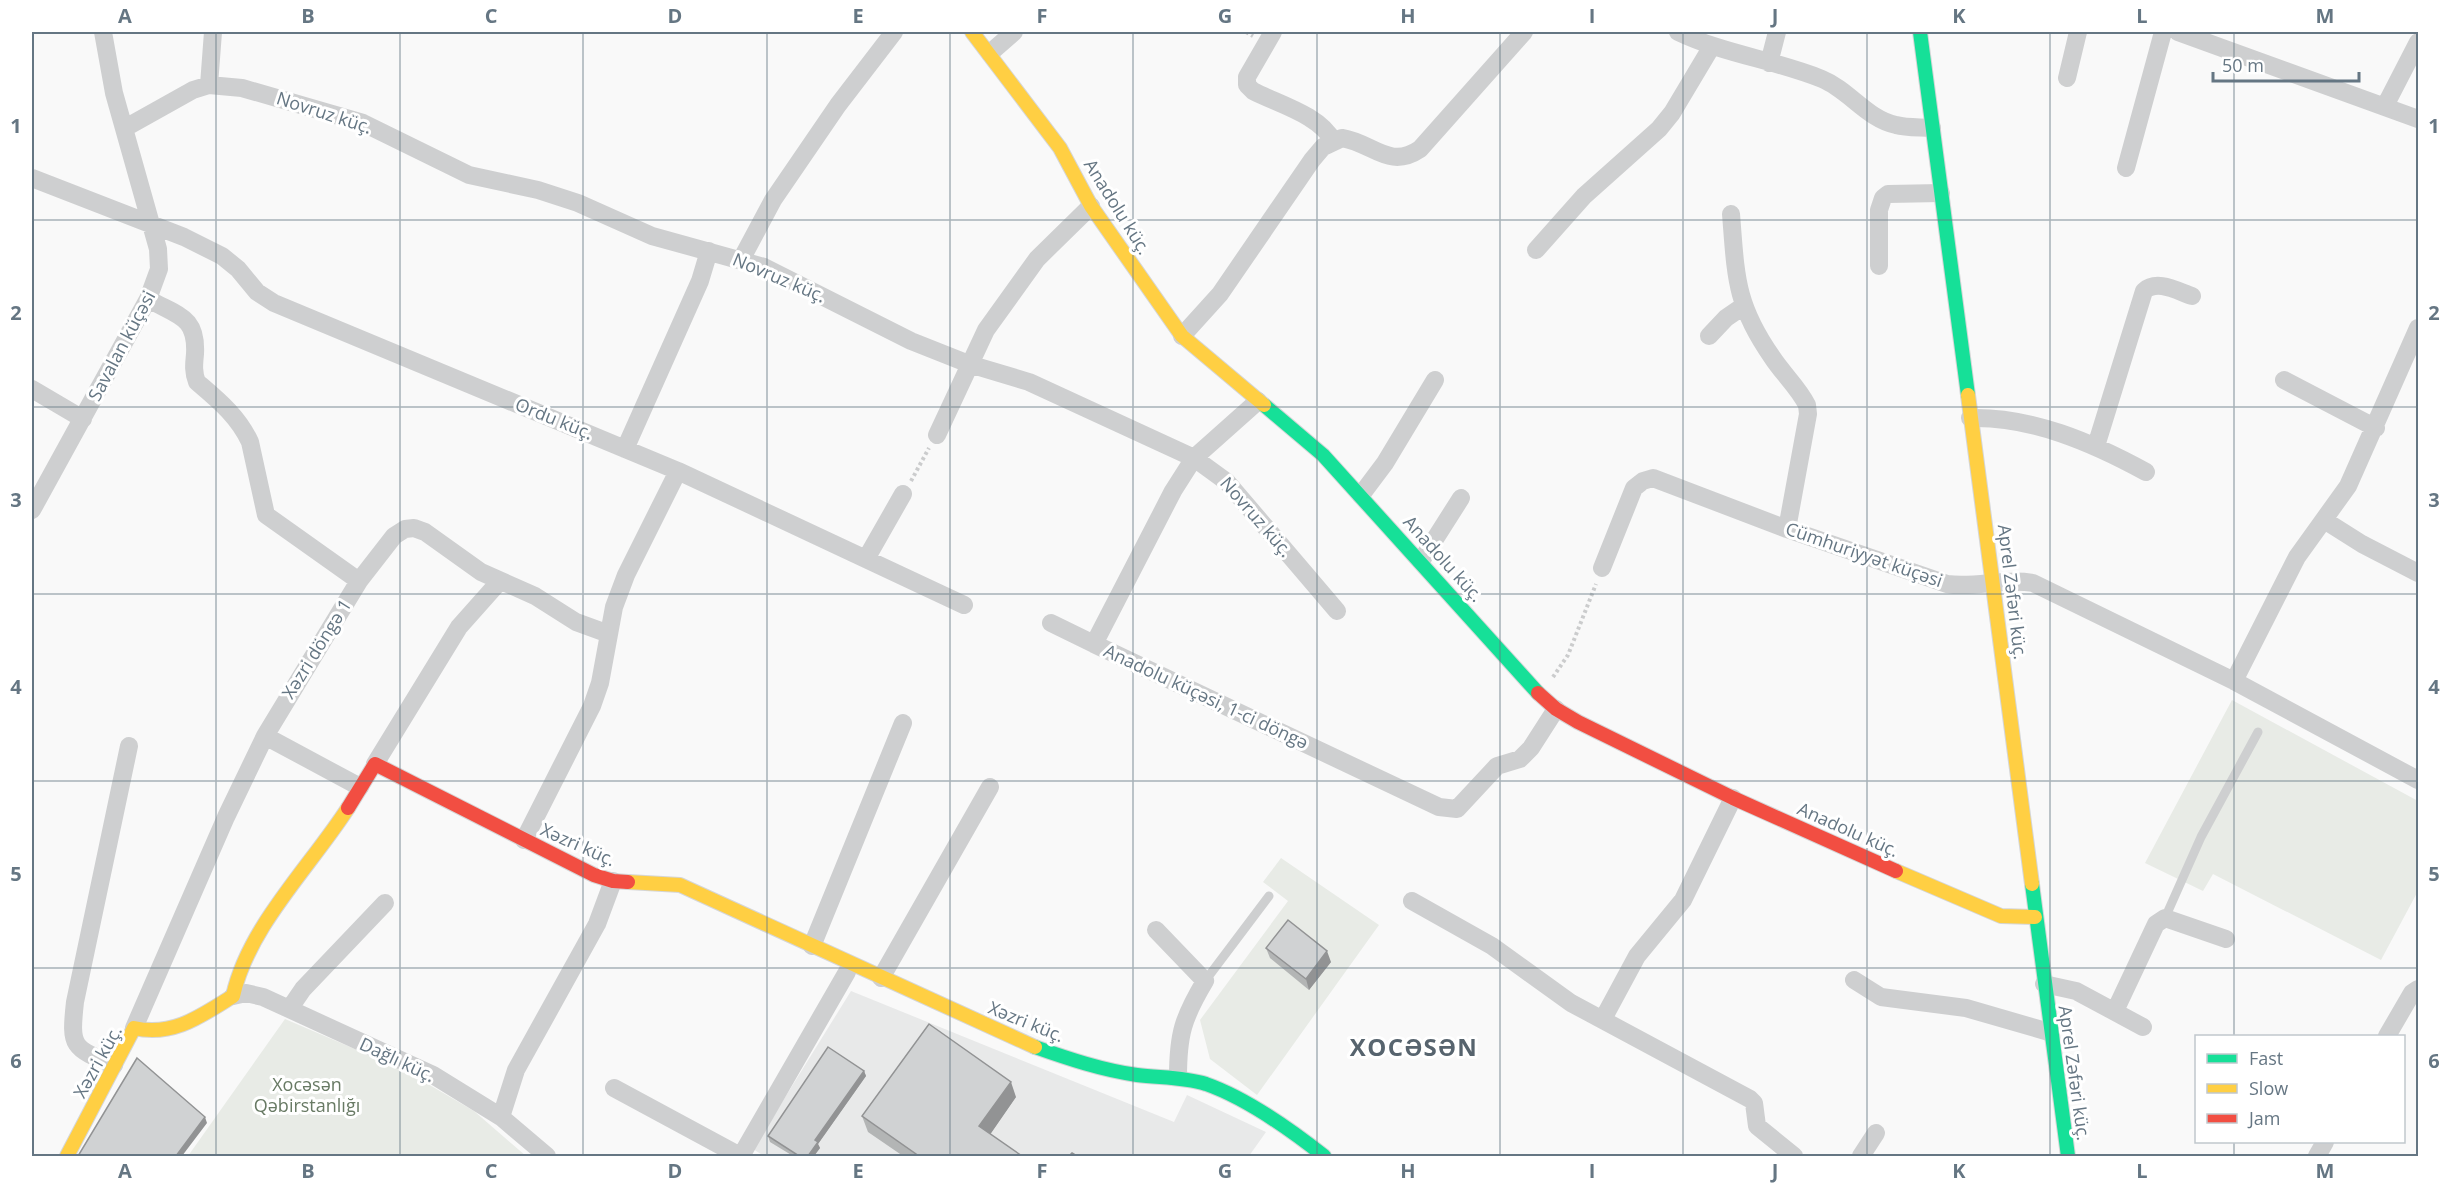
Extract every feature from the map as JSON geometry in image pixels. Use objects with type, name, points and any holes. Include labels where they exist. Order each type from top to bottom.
[{"type":"street","name":"Savalan küçəsi","points":[[32,510],[148,299],[159,269],[158,249],[114,93],[103,32]]},
{"type":"street","points":[[741,260],[773,200],[838,105],[894,32]]},
{"type":"street","name":"Anadolu küç.","points":[[972,32],[1060,148],[1091,206],[1182,336],[1301,435],[1361,495],[1539,694],[1556,709],[1733,798],[1979,908],[2001,916],[2035,917]]},
{"type":"street","points":[[990,53],[1014,32]]},
{"type":"street","points":[[1273,32],[1247,77],[1247,85],[1253,91],[1317,123],[1328,132],[1333,141]]},
{"type":"street","points":[[1182,336],[1220,294],[1312,160],[1333,141],[1350,140],[1392,157],[1406,158],[1420,149],[1524,32]]},
{"type":"street","points":[[1678,32],[1712,46],[1822,79],[1842,89],[1873,115],[1894,125],[1932,128]]},
{"type":"street","points":[[1769,63],[1777,32]]},
{"type":"street","name":"Aprel Zəfəri küç.","points":[[1920,32],[1993,582],[2049,1032],[2068,1156]]},
{"type":"street","points":[[2067,78],[2078,32]]},
{"type":"street","points":[[2126,168],[2163,32]]},
{"type":"street","points":[[2178,32],[2418,119]]},
{"type":"street","points":[[209,85],[212,34]]},
{"type":"street","points":[[2385,106],[2418,42]]},
{"type":"street","points":[[1536,250],[1584,196],[1659,129],[1672,113],[1712,46]]},
{"type":"street","name":"Novruz küç.","points":[[125,128],[193,90],[209,85],[242,88],[363,123],[469,175],[538,190],[578,203],[652,236],[741,260],[797,282],[911,341],[969,364],[1029,382],[1194,458],[1227,482],[1337,612]]},
{"type":"street","name":"Ordu küç.","points":[[32,178],[152,225],[222,256],[238,269],[257,292],[274,303],[678,471],[964,605]]},
{"type":"street","points":[[1879,266],[1880,210],[1883,198],[1888,194],[1941,193]]},
{"type":"street","points":[[937,435],[986,330],[1037,259],[1091,206]]},
{"type":"street","points":[[1731,214],[1737,286],[1742,307],[1772,357],[1807,405],[1808,414],[1787,529]]},
{"type":"street","points":[[626,449],[700,281],[709,251]]},
{"type":"street","points":[[2096,446],[2144,291],[2150,286],[2159,285],[2192,296]]},
{"type":"street","name":"Xəzri döngə 1","points":[[134,1028],[226,817],[265,736],[359,581],[266,515],[250,442],[245,432],[237,418],[197,382],[194,374],[194,329],[189,322],[148,299]]},
{"type":"street","points":[[1709,336],[1726,318],[1742,307]]},
{"type":"street","points":[[2234,681],[2297,556],[2348,486],[2376,428],[2418,328]]},
{"type":"street","points":[[1361,495],[1385,463],[1435,380]]},
{"type":"street","points":[[2284,380],[2376,428]]},
{"type":"street","points":[[32,389],[83,419]]},
{"type":"street","name":"Anadolu küçəsi, 1-ci döngə","points":[[1258,400],[1194,458],[1173,491],[1094,644],[1439,807],[1457,809],[1497,766],[1520,759],[1531,748],[1556,709]]},
{"type":"street","points":[[1970,418],[2007,418],[2096,446],[2146,472]]},
{"type":"street","points":[[524,840],[592,706],[600,683],[614,607],[626,575],[678,471]]},
{"type":"street","name":"Cümhuriyyət küçəsi","points":[[1602,568],[1634,488],[1643,481],[1653,478],[1787,529],[1947,584],[1962,586],[2017,580],[2033,583],[2234,681],[2418,780]]},
{"type":"street","points":[[866,559],[903,494]]},
{"type":"street","points":[[1421,561],[1461,498]]},
{"type":"street","points":[[2324,520],[2362,544],[2418,573]]},
{"type":"street","points":[[359,581],[394,536],[405,529],[414,528],[425,532],[499,582],[535,596],[576,622],[609,634]]},
{"type":"street","points":[[233,996],[235,976],[246,954],[318,854],[459,627],[499,582]]},
{"type":"street","points":[[1051,623],[1094,644]]},
{"type":"street","points":[[812,946],[903,723]]},
{"type":"street","points":[[265,736],[360,787]]},
{"type":"street","points":[[114,1065],[86,1054],[76,1045],[72,1032],[75,1002],[129,746]]},
{"type":"street","name":"Xəzri küç.","points":[[375,764],[594,875],[613,881],[680,885],[1016,1040],[1068,1059],[1118,1072],[1178,1077],[1223,1091],[1298,1135],[1324,1156]]},
{"type":"street","points":[[881,978],[990,787]]},
{"type":"street","points":[[1603,1019],[1637,956],[1683,900],[1733,798]]},
{"type":"street","points":[[501,1117],[516,1070],[597,924],[613,881]]},
{"type":"street","points":[[1412,901],[1518,962],[1553,991],[1750,1099],[1755,1103],[1757,1126],[1794,1156]]},
{"type":"street","points":[[290,1008],[303,988],[385,903]]},
{"type":"street","points":[[2115,1011],[2156,924],[2165,918],[2226,939]]},
{"type":"street","points":[[1156,930],[1204,981],[1188,1009],[1178,1038],[1178,1077]]},
{"type":"street","points":[[614,1088],[741,1156],[847,972]]},
{"type":"street","points":[[1854,980],[1881,997],[1966,1008],[2049,1032]]},
{"type":"street","points":[[2043,984],[2076,991],[2144,1027]]},
{"type":"street","points":[[2388,1035],[2412,993],[2418,989]]},
{"type":"street","name":"Dağlı küç.","points":[[233,996],[246,993],[290,1008],[433,1075],[501,1117],[547,1156]]},
{"type":"street","name":"Xəzri küç.","points":[[68,1156],[134,1028],[145,1032],[163,1032],[189,1023],[233,996]]},
{"type":"street","points":[[1861,1156],[1876,1133]]},
{"type":"street","points":[[2316,1156],[2324,1143]]},
{"type":"lane","points":[[2165,918],[2200,837],[2258,732]]},
{"type":"lane","points":[[1204,981],[1269,896]]},
{"type":"path","points":[[903,494],[937,435]]},
{"type":"path","points":[[1539,694],[1568,655],[1602,568]]},
{"type":"shaded area","points":[[851,991],[1174,1122],[1187,1095],[1266,1132],[1249,1156],[764,1156],[753,1149]]},
{"type":"green space","points":[[2232,700],[2418,801],[2418,891],[2381,960],[2213,874],[2203,891],[2145,863]]},
{"type":"green space","points":[[1281,858],[1379,925],[1257,1095],[1210,1059],[1200,1020],[1288,901],[1263,882]]},
{"type":"green space","name":"Xocəsən Qəbirstanlığı","points":[[285,1019],[404,1070],[474,1111],[526,1156],[188,1156]]},
{"type":"building","points":[[1288,920],[1327,951],[1306,979],[1266,948]]},
{"type":"building","points":[[929,1024],[1011,1082],[979,1126],[1022,1156],[919,1156],[862,1116]]},
{"type":"building","points":[[828,1047],[864,1071],[815,1140],[818,1142],[808,1156],[799,1156],[768,1136]]},
{"type":"building","points":[[137,1058],[205,1117],[176,1156],[78,1156]]},
{"type":"traffic: fast","points":[[1920,32],[1968,395]]},
{"type":"traffic: fast","points":[[1264,405],[1323,455],[1538,693]]},
{"type":"traffic: fast","points":[[2032,884],[2068,1156]]},
{"type":"traffic: fast","points":[[1035,1047],[1111,1070],[1206,1084],[1252,1106],[1283,1125],[1324,1156]]},
{"type":"traffic: slow","points":[[972,32],[1060,148],[1091,206],[1182,336],[1264,405]]},
{"type":"traffic: slow","points":[[1968,395],[2032,884]]},
{"type":"traffic: slow","points":[[67,1156],[134,1028],[161,1030],[174,1027],[198,1017],[233,996],[252,946],[266,922],[348,808]]},
{"type":"traffic: slow","points":[[1896,871],[2001,916],[2035,917]]},
{"type":"traffic: slow","points":[[628,882],[680,885],[1035,1047]]},
{"type":"traffic: jam","points":[[1538,693],[1556,709],[1578,722],[1733,798],[1896,871]]},
{"type":"traffic: jam","points":[[348,808],[375,764],[594,875],[613,881],[628,882]]},
{"type":"district","name":"XOCƏSƏN","points":[[1414,1048]]}]
